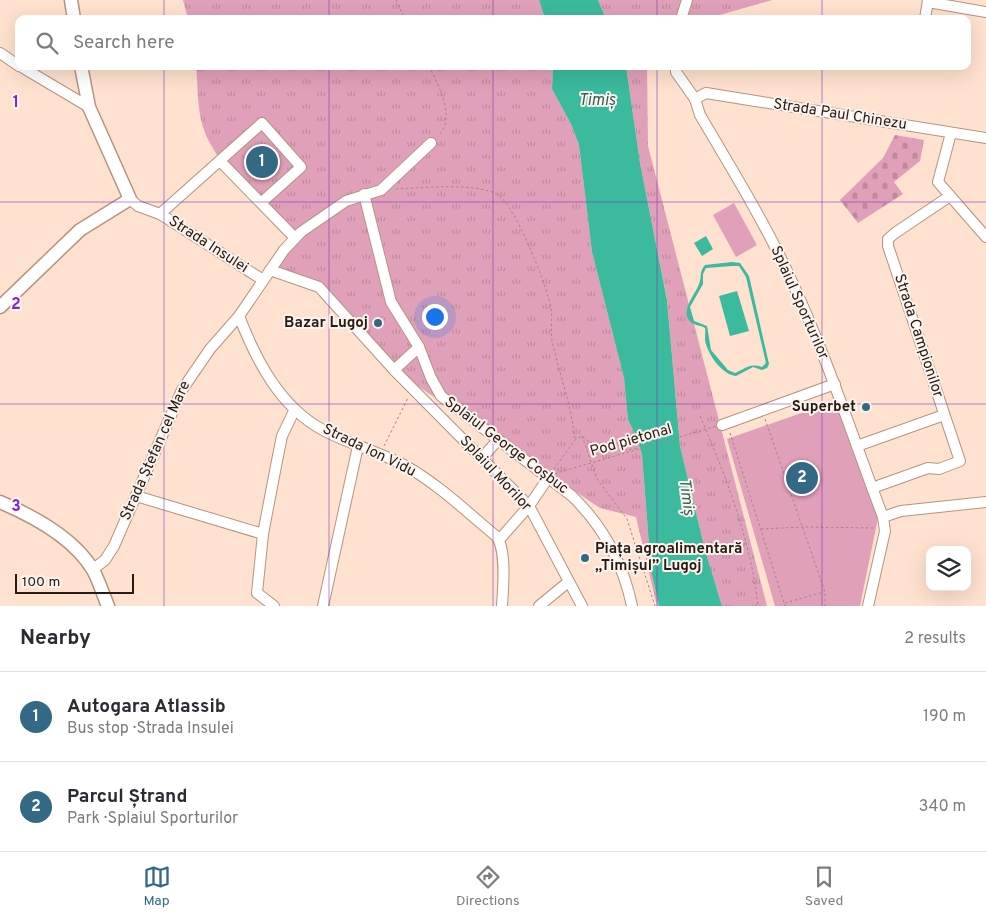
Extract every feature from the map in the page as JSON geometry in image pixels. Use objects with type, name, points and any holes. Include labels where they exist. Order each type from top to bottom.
[{"type":"main road","points":[[71,0],[73,15]]},
{"type":"main road","points":[[0,307],[80,230],[130,199],[89,107],[83,70]]},
{"type":"main road","points":[[0,502],[25,514],[79,552],[92,570],[108,606]]},
{"type":"street","points":[[682,15],[687,0]]},
{"type":"street","points":[[926,15],[928,1],[986,12]]},
{"type":"street","points":[[0,53],[15,63]]},
{"type":"street","points":[[26,70],[89,107]]},
{"type":"street","name":"Splaiul Sporturilor","points":[[676,70],[695,99],[700,115],[784,265],[835,384],[883,517]]},
{"type":"street","name":"Strada Paul Chinezu","points":[[695,99],[706,93],[986,138]]},
{"type":"street","name":"Strada Insulei","points":[[262,202],[301,167],[262,123],[160,214],[263,280]]},
{"type":"street","points":[[951,133],[938,182],[986,238]]},
{"type":"street","points":[[381,190],[431,143]]},
{"type":"street","points":[[220,161],[295,238]]},
{"type":"street","name":"Strada Ștefan cel Mare","points":[[92,570],[100,566],[110,554],[182,390],[210,349],[239,316],[270,270],[295,238],[330,211],[346,201],[381,190]]},
{"type":"street","name":"Splaiul George Coșbuc","points":[[364,194],[391,302],[419,346],[431,378],[441,396],[497,441],[551,474],[596,522],[615,552],[628,588],[632,606]]},
{"type":"street","name":"Strada Campionilor","points":[[857,446],[944,415],[888,246],[888,239],[894,233],[950,196]]},
{"type":"street","points":[[130,199],[138,206],[160,214]]},
{"type":"street","name":"Splaiul Morilor","points":[[270,270],[319,287],[394,370],[529,506],[582,606]]},
{"type":"street","name":"Strada Ion Vidu","points":[[239,316],[262,367],[294,411],[323,430],[392,459],[423,477],[499,540]]},
{"type":"street","points":[[394,370],[419,346]]},
{"type":"street","points":[[722,425],[835,384]]},
{"type":"street","points":[[430,406],[441,396]]},
{"type":"street","points":[[274,606],[259,595],[257,590],[263,534],[282,436],[294,411]]},
{"type":"street","points":[[872,488],[928,468],[939,469],[960,461],[944,415]]},
{"type":"street","points":[[482,458],[497,441]]},
{"type":"street","points":[[323,606],[358,446]]},
{"type":"street","points":[[502,606],[503,567],[499,540],[529,506],[551,474]]},
{"type":"street","points":[[136,496],[263,534]]},
{"type":"street","points":[[868,606],[885,531],[883,517],[901,511],[986,502]]},
{"type":"street","points":[[539,606],[567,583]]},
{"type":"path","points":[[396,0],[403,15]]},
{"type":"path","points":[[431,70],[438,84],[447,119],[444,131],[431,143]]},
{"type":"path","points":[[381,190],[468,187],[498,195],[511,211],[520,226],[551,304],[552,342],[574,424],[576,440]]},
{"type":"path","points":[[382,449],[411,391]]},
{"type":"path","points":[[762,410],[825,592],[826,606]]},
{"type":"path","points":[[700,416],[728,482],[756,586],[758,606]]},
{"type":"path","points":[[722,425],[761,529],[784,605],[825,592]]},
{"type":"path","name":"Pod pietonal","points":[[551,474],[722,425]]},
{"type":"path","points":[[551,474],[576,440],[582,436]]},
{"type":"path","points":[[582,436],[594,447],[612,451],[638,448]]},
{"type":"path","points":[[582,436],[597,479],[627,519],[655,606]]},
{"type":"path","points":[[761,529],[803,527],[877,528]]},
{"type":"green space","points":[[183,0],[539,0],[544,15],[187,15]]},
{"type":"green space","points":[[598,0],[772,0],[720,15],[604,15]]},
{"type":"green space","points":[[196,70],[553,70],[552,89],[572,126],[579,145],[592,252],[624,378],[628,420],[637,438],[642,455],[651,570],[659,606],[657,606],[636,517],[600,508],[394,370],[319,287],[270,270],[295,238],[243,186],[218,157],[203,127]]},
{"type":"green space","points":[[627,70],[647,70],[648,146],[767,606],[722,606],[705,550],[680,446],[667,299],[640,163]]},
{"type":"green space","points":[[895,135],[924,140],[920,161],[894,182],[903,194],[858,223],[840,200],[883,158]]},
{"type":"green space","points":[[734,203],[757,245],[736,257],[713,215]]},
{"type":"green space","points":[[836,401],[878,518],[860,606],[775,606],[727,439]]},
{"type":"water","points":[[539,0],[598,0],[604,15],[544,15]]},
{"type":"water","name":"Timiș","points":[[553,70],[627,70],[640,163],[667,300],[680,446],[705,550],[722,606],[659,606],[651,570],[642,455],[637,438],[628,420],[624,378],[592,252],[579,145],[572,126],[552,89]]},
{"type":"water","points":[[706,236],[713,249],[702,256],[694,243]]},
{"type":"water","points":[[740,263],[749,276],[769,364],[767,368],[762,370],[753,367],[736,376],[726,372],[713,359],[708,349],[705,340],[705,328],[695,325],[689,320],[687,310],[705,265]],"holes":[[[739,266],[746,277],[766,363],[762,367],[751,366],[735,373],[728,370],[711,350],[707,326],[694,321],[690,307],[703,284],[703,274],[706,268]]]},
{"type":"water","points":[[737,291],[749,331],[730,336],[719,296]]},
{"type":"place","name":"Autogara Atlassib","points":[[262,162]]},
{"type":"place","name":"Bazar Lugoj","points":[[378,323]]},
{"type":"place","name":"Superbet","points":[[866,407]]},
{"type":"place","name":"Parcul Ștrand","points":[[802,478]]},
{"type":"place","name":"Piața agroalimentară „Timișul” Lugoj","points":[[585,558]]}]
